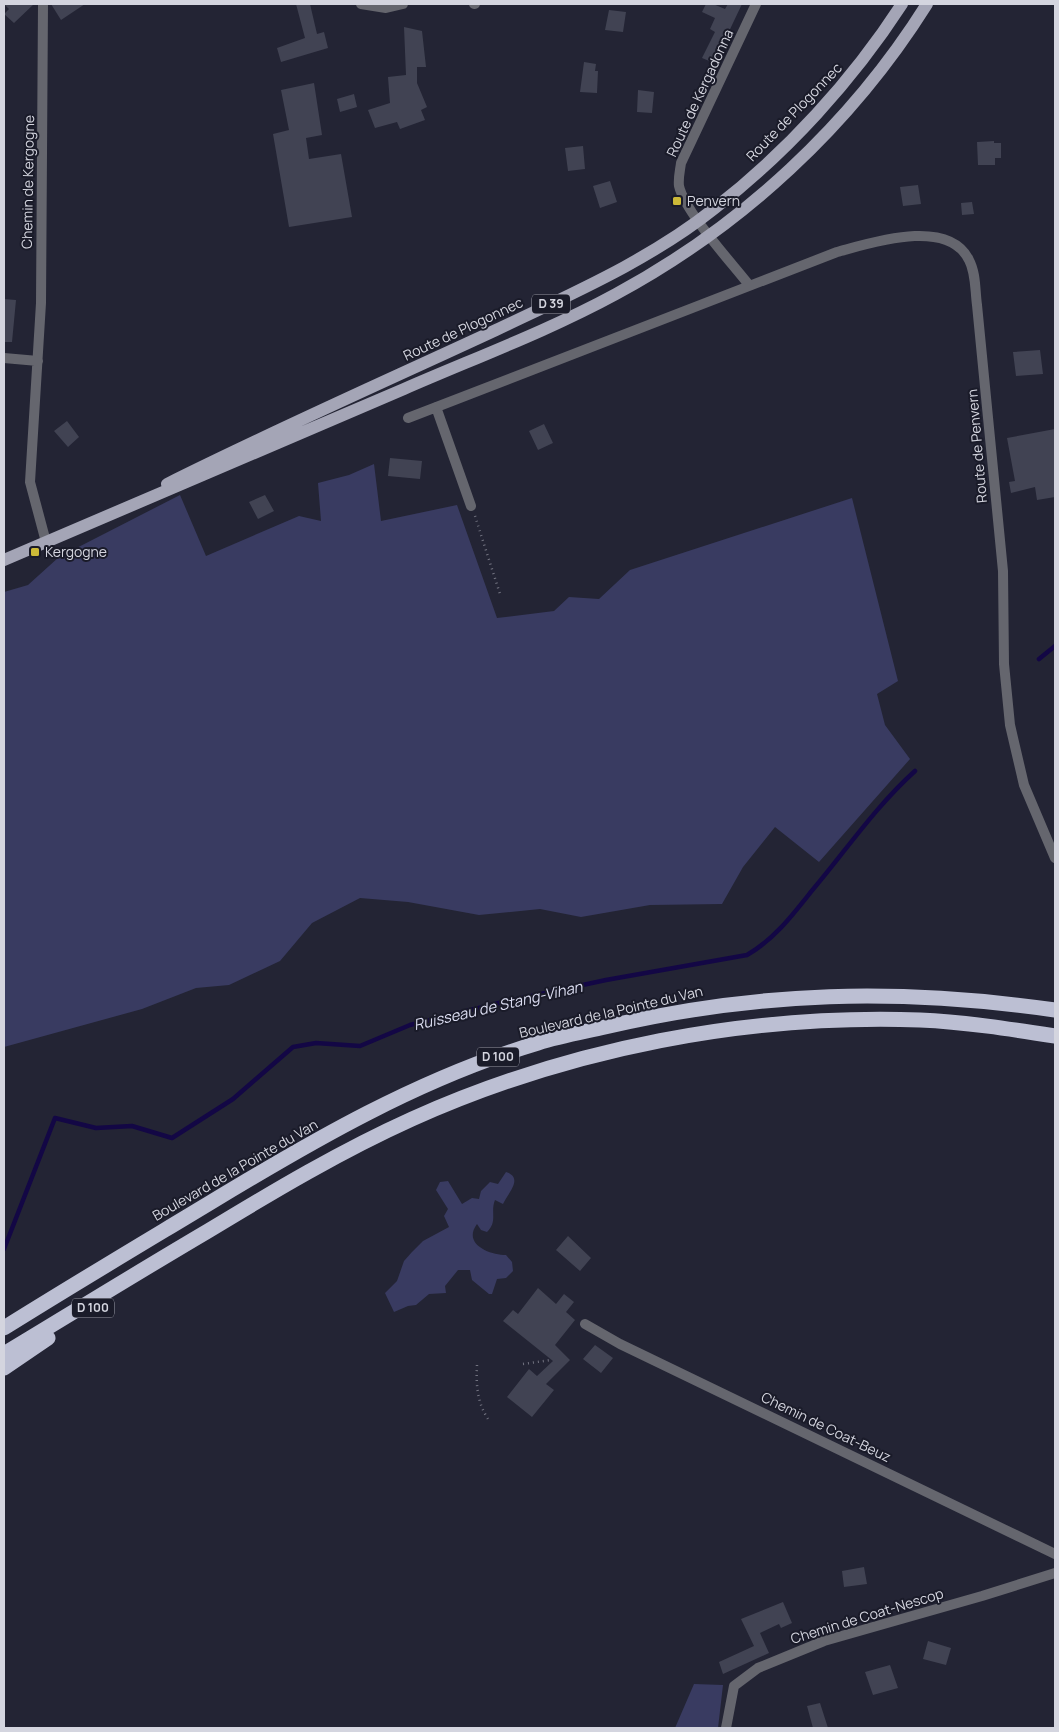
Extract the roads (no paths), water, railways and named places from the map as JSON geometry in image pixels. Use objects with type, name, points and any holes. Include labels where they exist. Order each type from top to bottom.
[{"type":"highway","name":"Boulevard de la Pointe du Van","points":[[4,1328],[278,1162],[329,1134],[378,1108],[437,1082],[539,1043],[715,1005],[800,997],[928,997],[979,1000],[1055,1010]]},
{"type":"highway","name":"D 100","points":[[4,1354],[291,1181],[414,1118],[505,1082],[617,1050],[658,1041],[760,1026],[873,1020],[964,1023],[1055,1036]]},
{"type":"highway","name":"D 100","points":[[4,1368],[180,1247]]},
{"type":"main road","name":"Route de Plogonnec","points":[[128,506],[253,441],[571,294],[632,262],[698,221],[732,194],[813,117],[856,68],[902,4]]},
{"type":"main road","name":"Route de Plogonnec","points":[[4,560],[128,506],[172,490],[582,312],[645,278],[711,236],[758,197],[836,122],[886,63],[927,4]]},
{"type":"street","name":"Chemin de Kergogne","points":[[43,4],[38,361],[30,482],[46,542]]},
{"type":"street","points":[[361,4],[386,8],[403,4]]},
{"type":"street","name":"Route de Kergadonna","points":[[711,236],[698,221],[680,188],[678,180],[681,163],[756,4]]},
{"type":"street","points":[[408,418],[749,285],[711,236]]},
{"type":"street","name":"Route de Penvern","points":[[749,285],[837,252],[900,237],[936,237],[950,242],[968,258],[973,269],[978,305],[1003,571],[1004,664],[1010,725],[1024,785],[1055,858]]},
{"type":"street","points":[[4,358],[38,361]]},
{"type":"street","points":[[436,407],[471,506]]},
{"type":"street","name":"Chemin de Coat-Beuz","points":[[585,1324],[620,1344],[1055,1554]]},
{"type":"street","name":"Chemin de Coat-Nescop","points":[[726,1728],[734,1686],[758,1668],[824,1640],[982,1596],[1055,1572]]},
{"type":"waterway","name":"Ruisseau de Stang-Vihan","points":[[1039,659],[1055,646]]},
{"type":"waterway","name":"Ruisseau de Stang-Vihan","points":[[4,1249],[55,1118],[96,1128],[132,1126],[172,1138],[233,1099],[293,1047],[316,1043],[360,1046],[410,1025],[503,1002],[606,980],[747,955],[765,942],[796,911],[873,815],[915,771]]},
{"type":"place","name":"Penvern","points":[[677,201]]},
{"type":"place","name":"Kergogne","points":[[35,552]]}]
